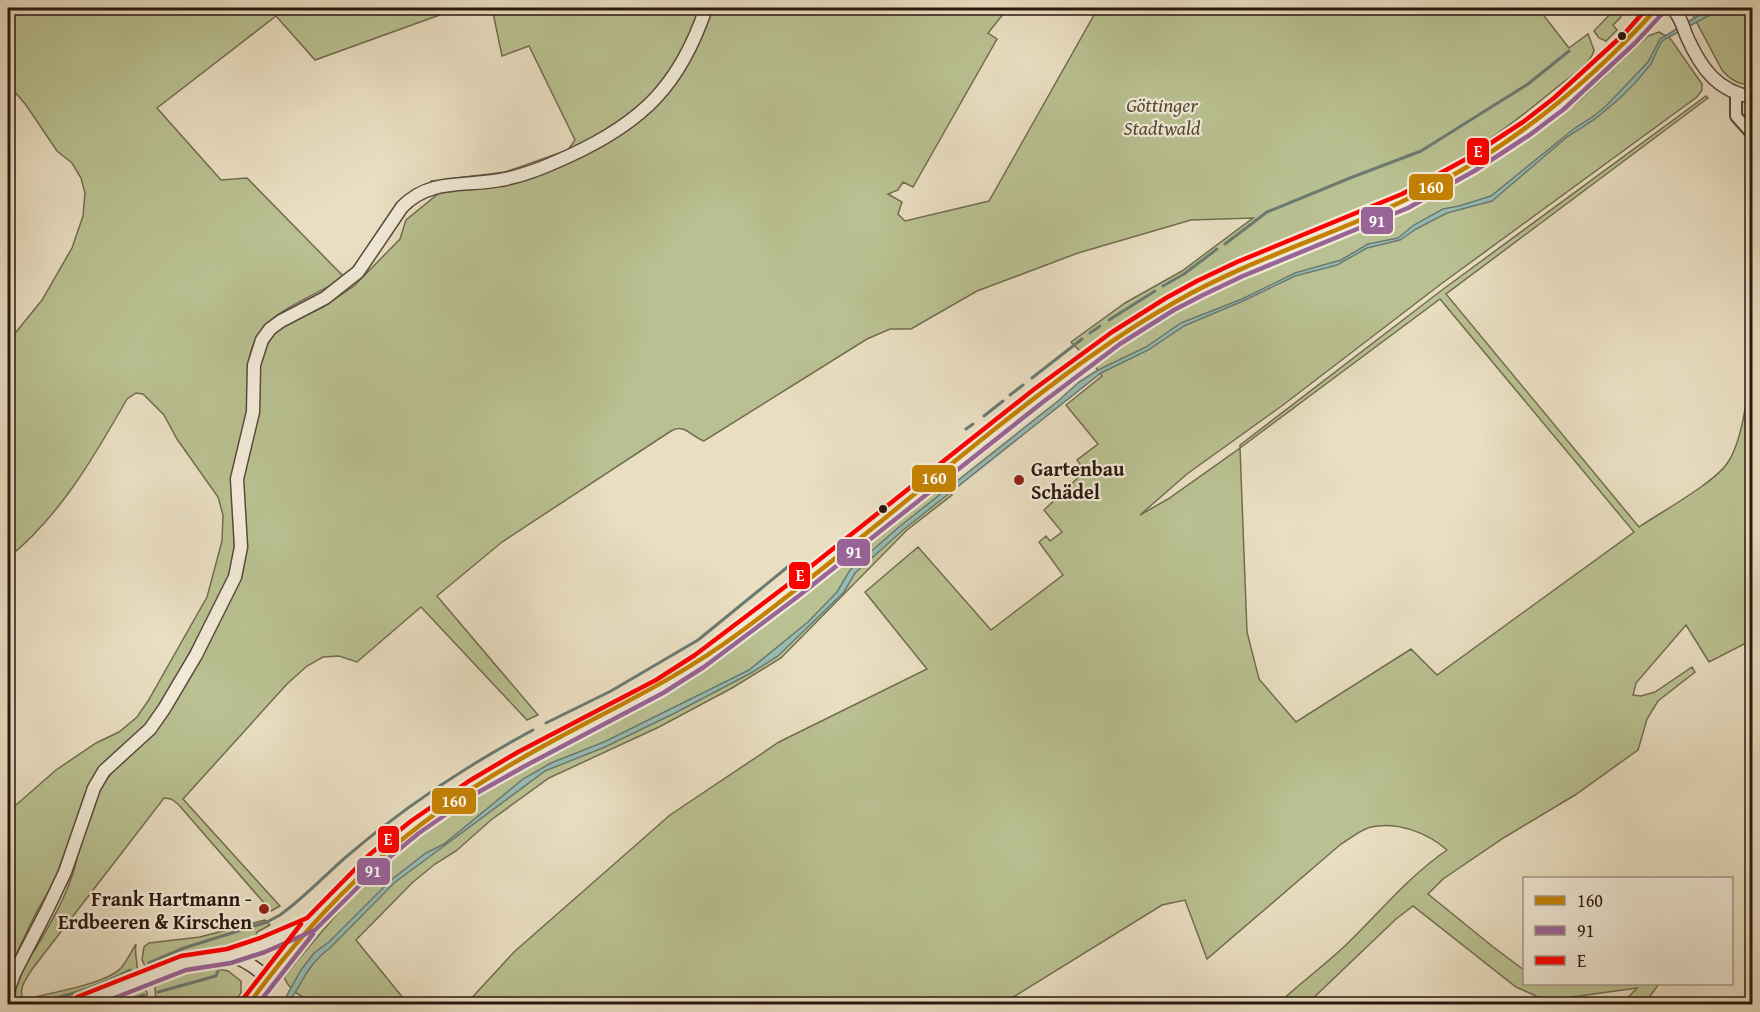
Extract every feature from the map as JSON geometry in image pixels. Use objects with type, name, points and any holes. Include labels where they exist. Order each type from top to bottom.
[{"type":"main road","points":[[249,1005],[267,978],[311,924],[374,860],[415,827],[473,787],[521,759],[660,686],[699,661],[795,589],[1038,396],[1116,338],[1170,304],[1240,269],[1405,201],[1472,164],[1527,128],[1559,104],[1630,38],[1657,8]]},
{"type":"street","points":[[8,1005],[9,988],[15,972],[65,872],[94,788],[104,771],[150,729],[165,709],[235,577],[241,547],[237,479],[253,412],[254,365],[262,340],[281,321],[325,298],[358,272],[402,207],[422,191],[434,187],[517,177],[590,147],[631,122],[651,104],[686,57],[706,8]]},
{"type":"street","points":[[1666,8],[1674,14],[1710,76],[1736,94],[1752,97]]},
{"type":"street","points":[[1736,94],[1736,116],[1752,134]]},
{"type":"street","points":[[80,1005],[184,963],[224,956],[263,945],[311,924]]},
{"type":"street","points":[[224,956],[246,960],[267,978]]},
{"type":"green space","points":[[8,8],[459,8],[315,60],[276,16],[157,108],[221,180],[247,178],[344,277],[279,314],[263,328],[255,340],[249,363],[245,422],[233,471],[234,546],[228,578],[219,599],[158,710],[146,725],[110,758],[92,780],[54,882],[8,971],[8,812],[56,770],[96,743],[119,732],[137,717],[207,597],[222,541],[223,515],[218,497],[177,439],[164,415],[143,394],[136,393],[127,399],[89,464],[60,505],[44,524],[8,558],[8,342],[42,300],[72,248],[83,216],[85,193],[81,178],[72,163],[57,151],[14,91],[8,90]]},
{"type":"green space","name":"Göttinger Stadtwald","points":[[492,8],[1008,8],[988,33],[997,39],[913,187],[903,182],[898,190],[888,194],[902,202],[898,214],[905,221],[989,201],[1098,8],[1542,8],[1541,12],[1569,48],[1588,34],[1594,50],[1592,56],[1578,71],[1507,127],[1455,162],[1390,197],[1189,284],[1149,309],[1085,356],[1071,342],[1125,303],[1182,271],[1253,218],[1191,220],[1078,253],[977,291],[911,329],[890,329],[867,339],[704,441],[684,430],[671,431],[502,542],[437,596],[538,715],[527,720],[421,607],[357,662],[339,656],[323,657],[307,666],[287,684],[183,799],[280,906],[271,911],[178,804],[171,799],[164,798],[33,968],[21,991],[23,1000],[102,979],[121,968],[136,944],[137,975],[63,1004],[17,1004],[14,989],[16,981],[52,921],[65,894],[74,871],[90,811],[101,787],[131,754],[240,576],[243,476],[259,413],[260,359],[269,339],[281,327],[323,307],[354,286],[400,239],[406,220],[439,193],[431,181],[505,172],[568,150],[575,140],[529,46],[502,56]]},
{"type":"green space","points":[[1616,8],[1624,8],[1619,13],[1621,17],[1613,25],[1617,30],[1606,41],[1599,38],[1594,31]]},
{"type":"green space","points":[[1689,8],[1752,8],[1752,85],[1735,81],[1722,70]]},
{"type":"green space","points":[[1659,32],[1670,38],[1702,84],[1702,90],[1697,97],[1441,284],[1283,405],[1187,474],[1140,515],[1168,499],[1240,448],[1240,445],[1442,290],[1706,96],[1708,98],[1446,294],[1639,527],[1700,487],[1722,470],[1728,462],[1742,426],[1752,359],[1752,640],[1709,662],[1686,625],[1636,683],[1633,695],[1641,696],[1655,692],[1692,667],[1695,672],[1658,701],[1647,719],[1638,750],[1575,795],[1505,837],[1443,879],[1428,894],[1523,969],[1523,985],[1658,985],[1644,1004],[1622,1004],[1637,988],[1572,997],[1564,1004],[1548,1004],[1516,987],[1413,906],[1396,919],[1307,1004],[1278,1004],[1347,944],[1420,871],[1447,850],[1431,838],[1412,830],[1381,826],[1363,830],[1341,844],[1207,959],[1185,900],[1162,905],[1002,1004],[466,1004],[514,952],[670,815],[779,742],[927,669],[865,592],[918,547],[991,630],[1063,575],[1039,542],[1046,536],[1050,541],[1062,532],[1044,510],[1085,471],[1077,460],[1098,444],[1066,405],[1102,376],[1094,365],[1140,332],[1210,293],[1385,219],[1483,167],[1556,119],[1580,100],[1648,36]],"holes":[[[1440,299],[1634,532],[1437,675],[1411,649],[1296,722],[1259,679],[1247,632],[1240,448]]]},
{"type":"green space","points":[[946,487],[952,495],[907,530],[781,658],[732,688],[659,727],[549,778],[491,820],[456,851],[435,864],[412,883],[356,940],[408,1004],[304,1004],[303,997],[289,987],[284,977],[354,895],[392,857],[434,824],[501,782],[640,708],[708,668],[906,513],[939,488]]},
{"type":"green space","points":[[265,920],[270,925],[257,932],[254,941],[249,944],[203,950],[149,969],[142,960],[144,947],[149,943],[200,937]]},
{"type":"green space","points":[[212,968],[228,971],[241,981],[241,993],[233,1004],[156,1004],[155,988],[160,978],[195,969]]},
{"type":"green space","points":[[142,987],[147,992],[147,1004],[95,1004]]},
{"type":"water","points":[[1718,8],[1741,8],[1710,15],[1661,42],[1651,64],[1620,98],[1595,119],[1567,137],[1492,201],[1447,213],[1400,240],[1367,248],[1337,265],[1295,276],[1184,326],[1148,350],[1101,373],[903,530],[855,573],[844,592],[778,656],[751,673],[675,713],[605,747],[545,771],[394,883],[322,954],[306,974],[288,1004],[282,1004],[301,970],[314,953],[329,942],[391,880],[426,853],[444,844],[523,779],[551,763],[604,742],[749,670],[808,622],[837,592],[850,570],[899,527],[1079,382],[1098,370],[1146,347],[1181,323],[1242,299],[1295,273],[1341,260],[1368,244],[1398,238],[1414,225],[1443,209],[1491,196],[1606,106],[1648,62],[1660,39],[1706,11]]},
{"type":"waterway","points":[[1225,244],[1267,212],[1421,151],[1528,84],[1569,51]]},
{"type":"waterway","points":[[1163,286],[1184,274],[1217,249]]},
{"type":"waterway","points":[[1109,320],[1155,291]]},
{"type":"waterway","points":[[1090,333],[1100,326]]},
{"type":"waterway","points":[[1032,378],[1082,339]]},
{"type":"waterway","points":[[1010,395],[1023,385]]},
{"type":"waterway","points":[[984,416],[1003,401]]},
{"type":"waterway","points":[[966,429],[973,424]]},
{"type":"waterway","points":[[546,723],[611,691],[698,640],[790,565]]},
{"type":"waterway","points":[[149,963],[184,948],[267,922],[280,915],[338,864],[413,804],[484,758],[533,730]]},
{"type":"waterway","points":[[25,1004],[79,992],[130,970]]},
{"type":"waterway","points":[[158,992],[216,976],[218,971]]},
{"type":"waterway","points":[[117,1004],[144,995]]},
{"type":"transit line","name":"E","points":[[77,997],[181,956],[227,949],[307,918],[369,855],[411,821],[469,781],[518,752],[656,680],[695,655],[790,583],[1033,390],[1112,332],[1197,281],[1237,262],[1402,194],[1468,158],[1523,122],[1554,98],[1625,33],[1647,8]]},
{"type":"transit line","name":"160","points":[[249,1004],[307,931],[338,898],[405,837],[441,810],[519,760],[658,685],[712,652],[806,581],[1026,405],[1132,328],[1204,286],[1401,202],[1437,184],[1506,142],[1570,93],[1629,38],[1657,8]]},
{"type":"transit line","name":"91","points":[[99,1004],[186,970],[231,963],[265,952],[315,930],[379,866],[419,833],[477,793],[663,693],[704,667],[800,595],[1043,402],[1120,344],[1174,310],[1203,295],[1243,276],[1408,208],[1476,170],[1564,109],[1635,43],[1663,13]]},
{"type":"transit line","name":"E","points":[[243,999],[301,924]]},
{"type":"transit line","name":"91","points":[[258,1004],[313,934]]},
{"type":"place","name":"Gartenbau Schädel","points":[[1019,480]]},
{"type":"place","name":"Frank Hartmann - Erdbeeren & Kirschen","points":[[264,909]]}]
